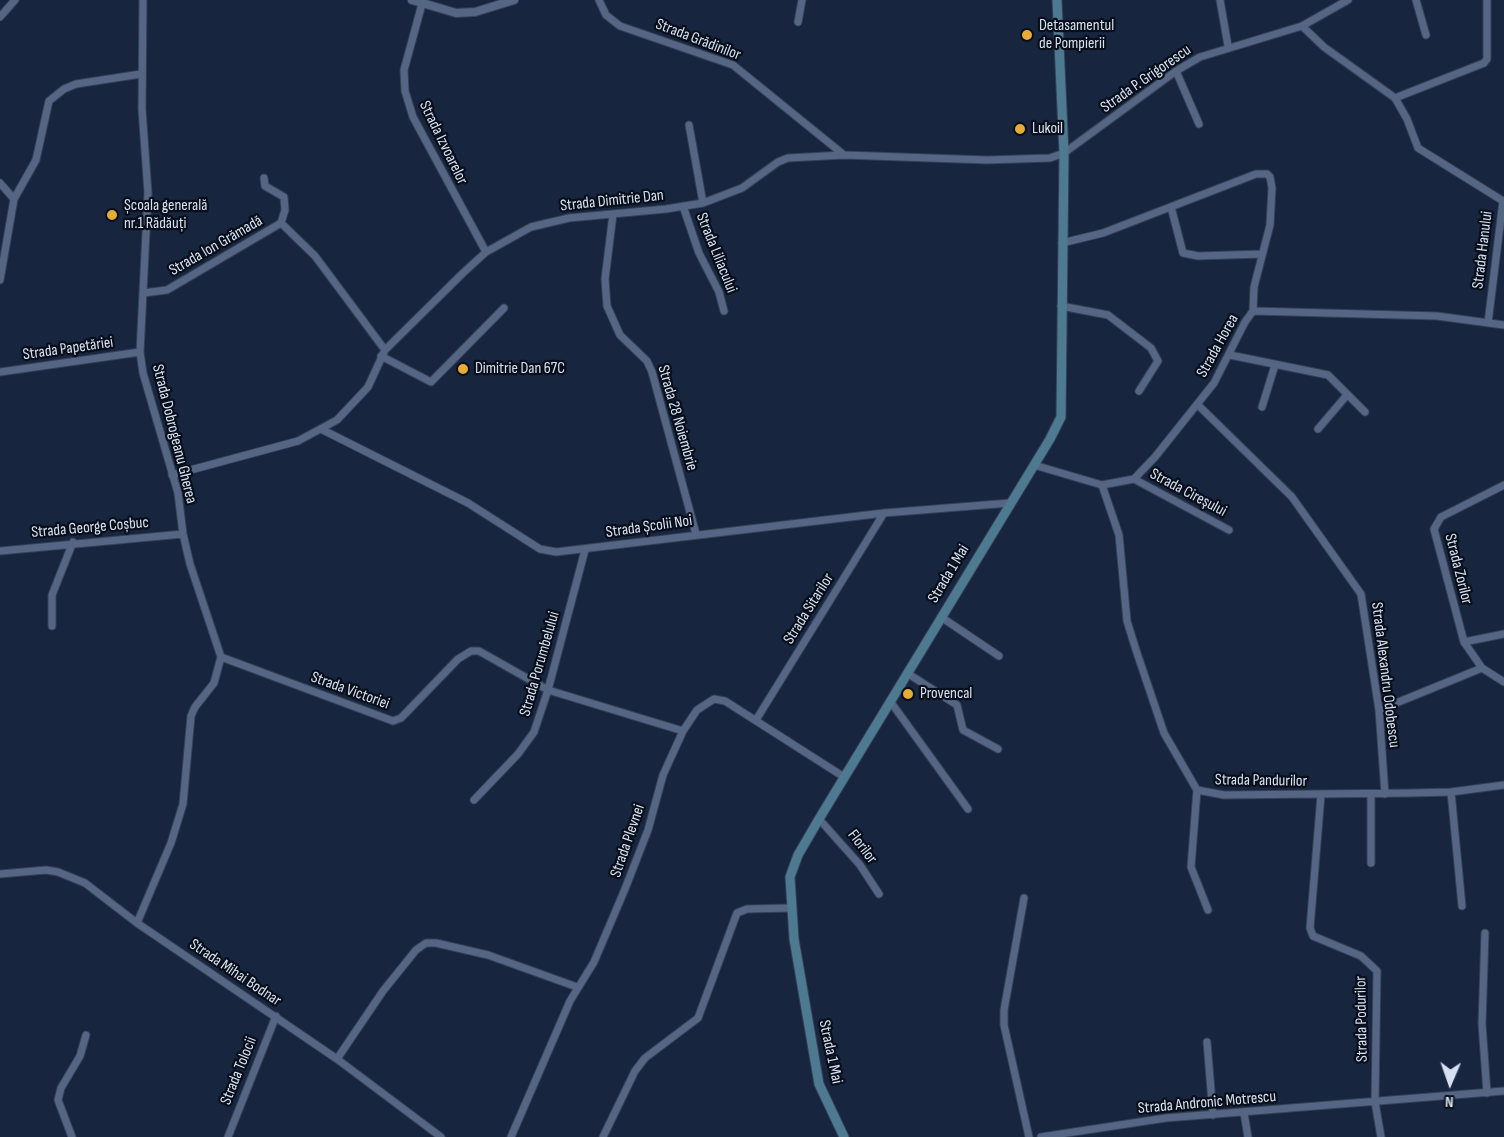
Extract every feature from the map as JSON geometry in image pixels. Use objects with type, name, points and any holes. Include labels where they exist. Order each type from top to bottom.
[{"type":"main road","name":"Strada 1 Mai","points":[[844,1137],[819,1084],[790,908],[790,877],[798,855],[819,819],[1061,417],[1064,153],[1057,0]]},
{"type":"street","name":"Strada Dobrogeanu Gherea","points":[[143,0],[141,74],[148,193],[140,352],[147,395],[178,493],[183,534],[221,657]]},
{"type":"street","points":[[412,0],[456,13],[475,12],[501,2],[514,0]]},
{"type":"street","name":"Strada Grădinilor","points":[[599,0],[606,15],[620,26],[733,65],[844,155]]},
{"type":"street","points":[[798,22],[802,0]]},
{"type":"street","points":[[1220,0],[1228,46]]},
{"type":"street","name":"Strada P. Grigorescu","points":[[1064,153],[1176,71],[1200,57],[1228,46],[1302,26],[1348,0]]},
{"type":"street","points":[[1416,0],[1426,35]]},
{"type":"street","points":[[1395,98],[1484,63],[1487,59],[1487,0]]},
{"type":"street","points":[[0,17],[11,1]]},
{"type":"street","name":"Strada Izvoarelor","points":[[422,4],[404,70],[405,91],[413,117],[486,252]]},
{"type":"street","name":"Strada Hanului","points":[[1302,26],[1323,47],[1395,98],[1407,119],[1418,148],[1504,201],[1488,323]]},
{"type":"street","points":[[1176,71],[1199,124]]},
{"type":"street","points":[[0,280],[14,199],[36,160],[49,101],[64,89],[76,84],[141,74]]},
{"type":"street","points":[[689,125],[704,203]]},
{"type":"street","name":"Strada Dimitrie Dan","points":[[172,475],[298,441],[337,420],[362,396],[375,377],[383,353],[486,252],[516,234],[540,225],[569,218],[704,203],[742,188],[778,162],[788,158],[844,155],[987,160],[1050,158],[1064,153]]},
{"type":"street","points":[[1062,243],[1103,233],[1256,174],[1267,174],[1270,177],[1272,188],[1270,225],[1254,287],[1253,311]]},
{"type":"street","points":[[264,178],[265,186],[284,197],[285,210],[281,223]]},
{"type":"street","points":[[0,183],[14,199]]},
{"type":"street","name":"Strada Liliacului","points":[[683,206],[699,253],[719,292],[724,311]]},
{"type":"street","points":[[1171,207],[1183,253],[1198,256],[1262,254]]},
{"type":"street","name":"Strada 28 Noiembrie","points":[[613,214],[605,279],[607,306],[620,334],[647,361],[652,372],[696,534]]},
{"type":"street","name":"Strada Ion Grămadă","points":[[143,293],[167,290],[281,223],[315,256],[383,353]]},
{"type":"street","points":[[1061,306],[1108,315],[1151,348],[1158,361],[1139,391]]},
{"type":"street","points":[[383,353],[431,382],[504,308]]},
{"type":"street","name":"Strada Horea","points":[[1134,479],[1198,405],[1230,355],[1245,322],[1253,311],[1437,316],[1504,325]]},
{"type":"street","name":"Strada Papetăriei","points":[[0,372],[140,352]]},
{"type":"street","points":[[1230,355],[1328,375],[1365,412]]},
{"type":"street","points":[[1262,407],[1275,365]]},
{"type":"street","points":[[1318,429],[1347,395]]},
{"type":"street","name":"Strada Alexandru Odobescu","points":[[1198,405],[1292,497],[1361,594],[1379,710],[1385,794]]},
{"type":"street","name":"Strada Școlii Noi","points":[[321,429],[468,503],[540,549],[556,552],[884,513],[1010,502]]},
{"type":"street","points":[[1034,465],[1102,485],[1134,479]]},
{"type":"street","name":"Strada Cireşului","points":[[1134,479],[1229,530]]},
{"type":"street","name":"Strada Pandurilor","points":[[1102,485],[1119,535],[1124,599],[1133,640],[1164,733],[1197,790],[1212,795],[1385,794],[1451,792],[1504,785]]},
{"type":"street","name":"Strada Zorilor","points":[[1504,485],[1441,517],[1434,529],[1464,642],[1472,657],[1482,668],[1504,682]]},
{"type":"street","name":"Strada Sitarilor","points":[[756,720],[884,513]]},
{"type":"street","name":"Strada George Coșbuc","points":[[0,550],[183,534]]},
{"type":"street","points":[[52,626],[52,595],[73,542]]},
{"type":"street","name":"Strada Porumbelului","points":[[474,800],[518,754],[534,732],[548,690],[585,550]]},
{"type":"street","points":[[941,616],[999,656]]},
{"type":"street","points":[[1464,642],[1504,634]]},
{"type":"street","name":"Strada Victoriei","points":[[221,657],[387,720],[401,718],[458,659],[471,651],[479,651],[548,690],[682,731]]},
{"type":"street","points":[[137,923],[171,843],[183,804],[191,716],[195,707],[214,683],[221,657]]},
{"type":"street","points":[[1379,710],[1482,668]]},
{"type":"street","points":[[907,673],[957,705],[963,730],[998,749]]},
{"type":"street","name":"Strada Plevnei","points":[[511,1137],[577,987],[594,962],[648,830],[663,775],[682,731],[697,710],[714,699],[725,701],[844,777]]},
{"type":"street","points":[[890,701],[968,808]]},
{"type":"street","points":[[1197,790],[1191,867],[1208,910]]},
{"type":"street","points":[[1451,792],[1462,906]]},
{"type":"street","points":[[1371,794],[1371,863]]},
{"type":"street","name":"Strada Podurilor","points":[[1321,795],[1310,928],[1313,936],[1360,956],[1377,971],[1375,1102]]},
{"type":"street","name":"Florilor","points":[[819,819],[860,865],[879,894]]},
{"type":"street","name":"Strada Mihai Bodnar","points":[[0,874],[46,870],[58,872],[85,883],[137,923],[337,1059],[441,1137]]},
{"type":"street","points":[[1024,898],[1004,1010],[1004,1025],[1029,1137]]},
{"type":"street","points":[[603,1137],[635,1071],[645,1059],[698,1018],[736,913],[747,909],[790,908]]},
{"type":"street","points":[[1485,933],[1482,1024],[1487,1092]]},
{"type":"street","points":[[337,1059],[383,991],[416,950],[426,943],[436,943],[488,956],[577,987]]},
{"type":"street","name":"Strada Tolocii","points":[[228,1137],[276,1016]]},
{"type":"street","points":[[72,1137],[58,1100],[61,1088],[80,1056],[86,1035]]},
{"type":"street","points":[[1207,1042],[1214,1115]]},
{"type":"street","name":"Strada Andronic Motrescu","points":[[1041,1137],[1166,1118],[1504,1091]]},
{"type":"street","points":[[1375,1102],[1381,1137]]},
{"type":"street","points":[[1244,1113],[1248,1137]]},
{"type":"place","name":"Detasamentul de Pompierii","points":[[1027,35]]},
{"type":"place","name":"Lukoil","points":[[1020,129]]},
{"type":"place","name":"Școala generală nr.1 Rădăuți","points":[[112,215]]},
{"type":"place","name":"Dimitrie Dan 67C","points":[[463,369]]},
{"type":"place","name":"Provencal","points":[[908,694]]}]
